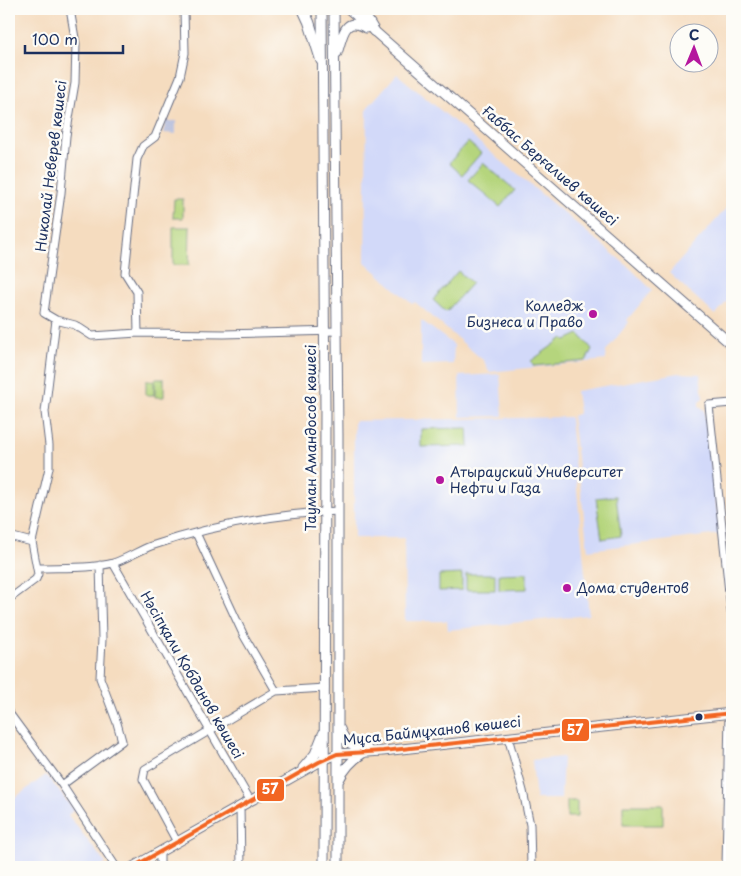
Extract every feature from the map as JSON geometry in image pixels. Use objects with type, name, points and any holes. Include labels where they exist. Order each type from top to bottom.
[{"type":"highway","points":[[303,9],[321,60]]},
{"type":"highway","points":[[361,9],[374,31]]},
{"type":"main road","name":"Тауман Амандосов көшесі","points":[[322,9],[324,867]]},
{"type":"main road","name":"Тауман Амандосов көшесі","points":[[334,9],[338,511],[338,867]]},
{"type":"main road","name":"Ғаббас Берғалиев көшесі","points":[[348,9],[732,345]]},
{"type":"main road","points":[[334,60],[344,29],[348,26],[359,24],[374,31]]},
{"type":"main road","name":"Мұса Баймұханов көшесі","points":[[133,867],[304,770],[338,754],[375,752],[731,713]]},
{"type":"main road","points":[[338,724],[341,734],[350,744],[375,752]]},
{"type":"main road","points":[[324,783],[320,774],[304,770],[315,754],[325,728]]},
{"type":"main road","points":[[338,782],[346,768],[356,757],[363,753]]},
{"type":"street","name":"Николай Неверев көшесі","points":[[56,320],[44,313],[61,193],[66,136],[76,83],[76,44],[70,9]]},
{"type":"street","points":[[138,333],[137,292],[125,273],[137,159],[143,146],[155,137],[180,76],[185,52],[184,9]]},
{"type":"street","points":[[9,599],[36,579],[38,574],[32,542],[49,468],[49,445],[45,412],[56,320],[75,325],[92,336],[138,333],[224,334],[337,331]]},
{"type":"street","points":[[732,403],[709,405],[732,620]]},
{"type":"street","points":[[37,568],[113,563],[150,547],[196,533],[248,521],[324,511],[338,511]]},
{"type":"street","points":[[196,533],[244,636],[276,691]]},
{"type":"street","points":[[9,536],[32,542]]},
{"type":"street","name":"Нәсіпқали Қобданов көшесі","points":[[113,563],[250,800]]},
{"type":"street","points":[[62,785],[122,741],[120,730],[100,678],[102,639],[100,565]]},
{"type":"street","points":[[177,842],[143,779],[145,769],[276,691],[325,688]]},
{"type":"street","points":[[9,713],[62,785],[116,867]]},
{"type":"street","points":[[726,867],[731,713]]},
{"type":"street","points":[[508,737],[530,825],[531,867]]},
{"type":"street","points":[[240,806],[242,867]]},
{"type":"street","points":[[160,853],[160,867]]},
{"type":"shaded area","points":[[397,74],[630,268],[652,290],[627,320],[629,322],[606,351],[606,360],[489,372],[484,361],[415,302],[412,304],[365,262],[367,108]]},
{"type":"shaded area","points":[[165,121],[176,121],[176,134],[164,133]]},
{"type":"shaded area","points":[[732,202],[732,296],[715,315],[669,273]]},
{"type":"shaded area","points":[[421,320],[454,345],[453,364],[421,365]]},
{"type":"shaded area","points":[[679,373],[700,374],[703,398],[699,401],[699,407],[704,410],[720,534],[588,550],[572,416],[579,413],[576,391]]},
{"type":"shaded area","points":[[500,374],[503,416],[460,417],[459,376]]},
{"type":"shaded area","points":[[570,417],[589,615],[448,630],[447,621],[405,621],[404,538],[354,538],[354,421]]},
{"type":"shaded area","points":[[563,757],[561,799],[536,799],[532,760]]},
{"type":"shaded area","points":[[46,775],[74,810],[68,815],[106,864],[99,867],[9,867],[9,802]]},
{"type":"green space","points":[[468,142],[481,153],[462,175],[449,163]]},
{"type":"green space","points":[[483,163],[515,190],[500,207],[468,180]]},
{"type":"green space","points":[[174,199],[183,199],[183,218],[173,218]]},
{"type":"green space","points":[[173,227],[190,227],[189,265],[173,265]]},
{"type":"green space","points":[[458,271],[472,283],[446,312],[433,300]]},
{"type":"green space","points":[[579,334],[592,349],[586,361],[534,366],[531,361],[563,338],[566,340]]},
{"type":"green space","points":[[155,379],[164,379],[164,397],[155,397]]},
{"type":"green space","points":[[146,381],[154,381],[154,395],[146,395]]},
{"type":"green space","points":[[468,428],[469,446],[421,447],[421,429]]},
{"type":"green space","points":[[616,496],[621,536],[602,539],[596,498]]},
{"type":"green space","points":[[527,573],[527,589],[499,590],[499,574]]},
{"type":"green space","points":[[462,574],[462,590],[439,591],[439,575]]},
{"type":"green space","points":[[466,574],[495,574],[495,590],[466,590]]},
{"type":"green space","points":[[567,801],[577,801],[577,817],[567,817]]},
{"type":"green space","points":[[623,805],[663,805],[663,825],[623,825]]},
{"type":"transit line","name":"57","points":[[133,867],[319,762],[337,754],[383,751],[732,713]]},
{"type":"place","name":"Колледж Бизнеса и Право","points":[[593,314]]},
{"type":"place","name":"Атырауский Университет Нефти и Газа","points":[[440,480]]},
{"type":"place","name":"Дома студентов","points":[[567,588]]}]
